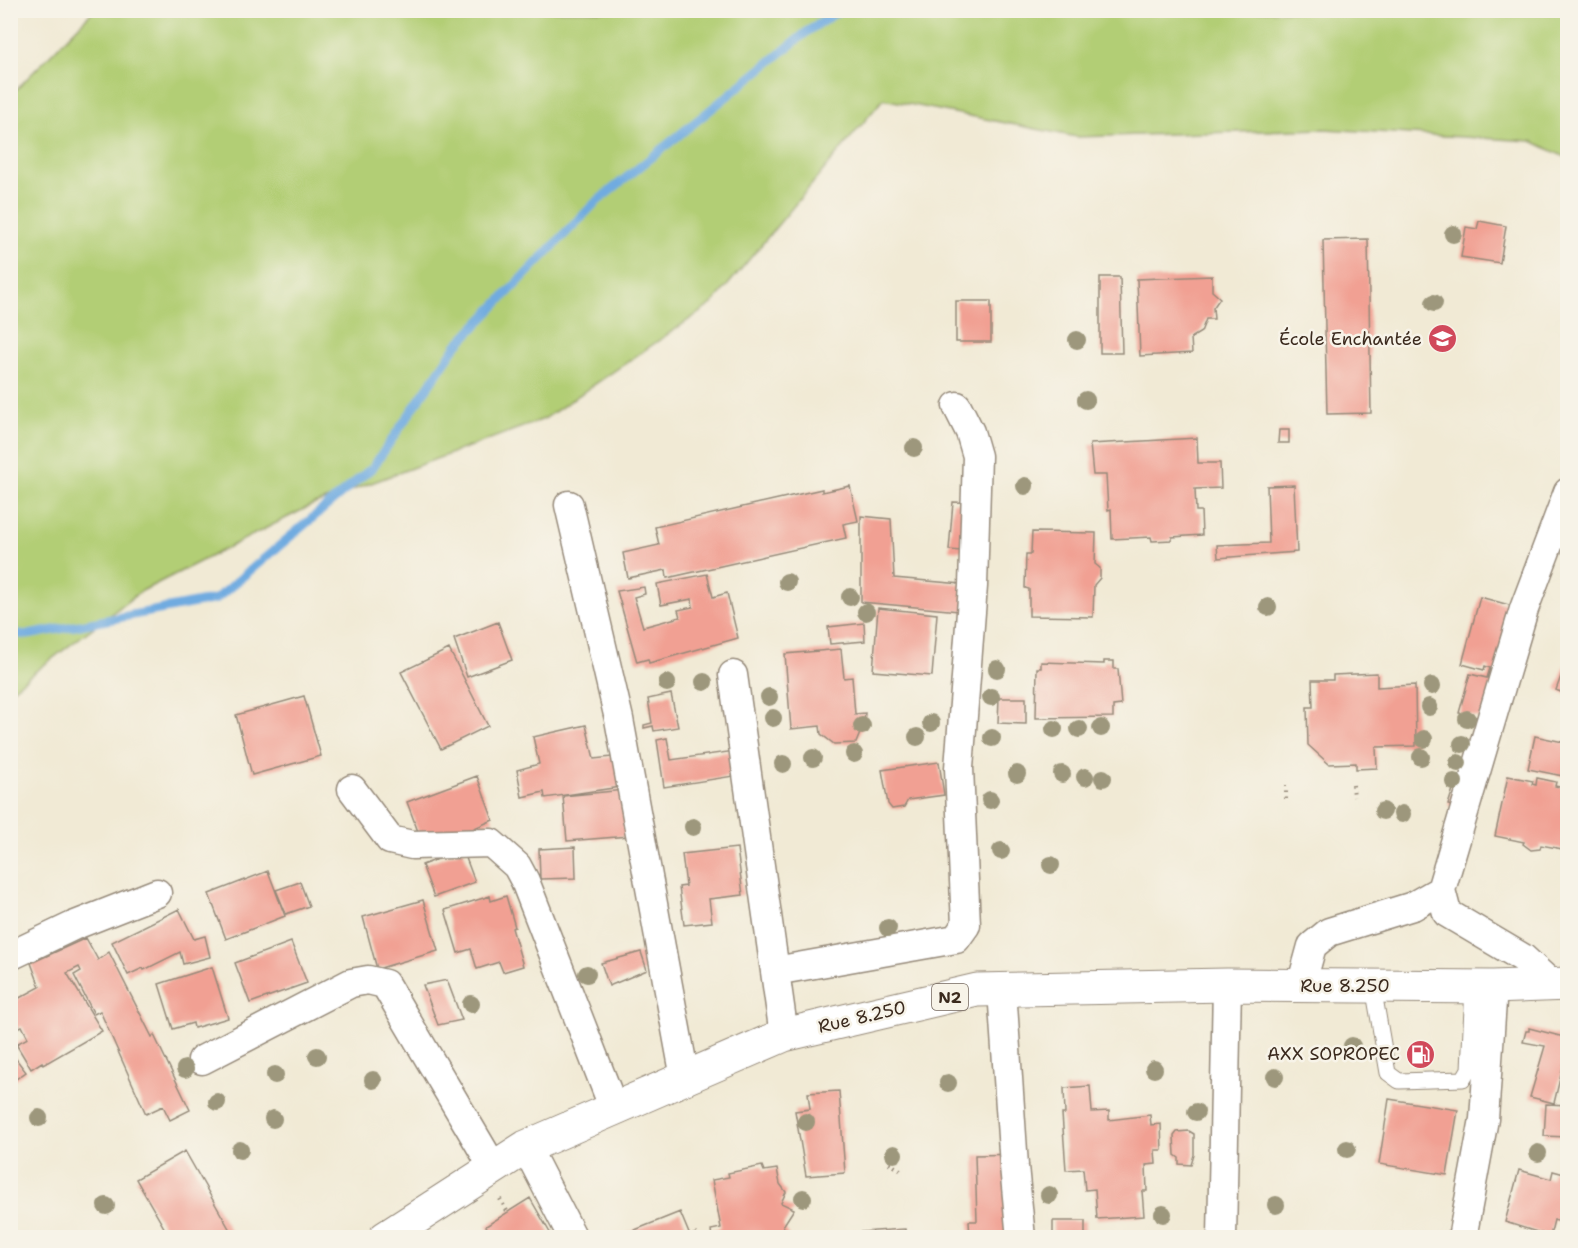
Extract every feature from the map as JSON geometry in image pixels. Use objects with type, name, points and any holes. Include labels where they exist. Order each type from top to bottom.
[{"type":"highway","name":"Rue 8.250","points":[[386,1238],[526,1147],[784,1035],[977,990],[1227,985],[1483,987],[1558,984]]},
{"type":"street","points":[[775,971],[956,939],[966,925],[958,768],[972,586],[977,456],[970,432],[957,406]]},
{"type":"street","points":[[1558,984],[1522,958],[1447,913],[1441,890],[1524,609],[1568,492]]},
{"type":"street","points":[[569,505],[619,719],[685,1078]]},
{"type":"street","points":[[733,675],[784,1035]]},
{"type":"street","points":[[352,789],[390,840],[412,845],[491,843],[518,866],[614,1109]]},
{"type":"street","points":[[1301,986],[1312,946],[1329,932],[1413,906],[1441,890]]},
{"type":"street","points":[[10,956],[73,926],[157,893]]},
{"type":"street","points":[[202,1060],[351,983],[368,980],[385,984],[493,1167]]},
{"type":"street","points":[[1222,1238],[1227,985]]},
{"type":"street","points":[[1462,1238],[1484,1119],[1483,987]]},
{"type":"street","points":[[1002,990],[1021,1238]]},
{"type":"street","points":[[526,1147],[573,1238]]},
{"type":"lane","points":[[1373,986],[1388,1073],[1399,1081],[1463,1079],[1469,1069],[1483,987]]},
{"type":"path","points":[[1353,785],[1354,797]]},
{"type":"path","points":[[1286,799],[1287,786]]},
{"type":"path","points":[[889,1163],[902,1171]]},
{"type":"green space","points":[[93,11],[1567,11],[1567,158],[1532,141],[1324,129],[1077,137],[883,99],[712,304],[544,419],[312,505],[140,592],[11,690],[11,95]]},
{"type":"building","points":[[1479,221],[1506,226],[1500,263],[1461,257],[1466,227],[1477,229]]},
{"type":"building","points":[[1368,239],[1371,413],[1327,414],[1323,240]]},
{"type":"building","points":[[1212,276],[1212,291],[1220,298],[1213,308],[1214,319],[1206,319],[1201,332],[1191,338],[1192,353],[1140,356],[1137,279]]},
{"type":"building","points":[[1100,277],[1120,277],[1122,353],[1100,353]]},
{"type":"building","points":[[956,301],[991,301],[991,342],[956,342]]},
{"type":"building","points":[[1279,430],[1289,430],[1289,443],[1278,443]]},
{"type":"building","points":[[1197,438],[1198,463],[1220,463],[1221,488],[1195,489],[1196,511],[1201,511],[1202,535],[1152,541],[1151,537],[1112,539],[1111,509],[1108,510],[1106,475],[1093,475],[1090,444]]},
{"type":"building","points":[[1294,485],[1297,552],[1218,558],[1217,545],[1269,543],[1267,486]]},
{"type":"building","points":[[850,486],[858,521],[843,524],[846,538],[667,578],[666,570],[628,578],[623,553],[659,545],[655,527],[822,489],[822,492]]},
{"type":"building","points":[[953,502],[977,503],[974,552],[949,550]]},
{"type":"building","points":[[861,516],[891,519],[894,578],[973,585],[970,612],[861,602]]},
{"type":"building","points":[[1032,532],[1096,533],[1095,564],[1100,568],[1100,578],[1094,585],[1093,617],[1029,616],[1029,589],[1025,588],[1026,554],[1031,554]]},
{"type":"building","points":[[707,574],[713,597],[727,593],[738,638],[649,663],[648,659],[637,662],[617,591],[644,587],[645,594],[634,597],[643,627],[680,617],[678,610],[693,607],[692,599],[661,605],[657,584]]},
{"type":"building","points":[[1480,597],[1524,609],[1493,721],[1459,713],[1470,674],[1487,678],[1490,668],[1485,666],[1484,670],[1462,664]]},
{"type":"building","points":[[878,608],[937,614],[932,676],[873,671]]},
{"type":"building","points":[[498,622],[512,660],[467,677],[454,639]]},
{"type":"building","points":[[864,623],[865,641],[830,644],[828,627]]},
{"type":"building","points":[[449,649],[488,726],[441,749],[401,672]]},
{"type":"building","points":[[841,649],[844,678],[852,677],[855,714],[865,713],[864,723],[856,743],[834,744],[821,734],[820,726],[791,729],[785,654]]},
{"type":"building","points":[[1568,660],[1568,695],[1556,690]]},
{"type":"building","points":[[1104,661],[1114,661],[1114,669],[1118,669],[1121,705],[1113,706],[1113,717],[1036,718],[1037,668],[1041,668],[1041,662],[1104,664]]},
{"type":"building","points":[[1377,673],[1377,687],[1415,685],[1416,746],[1376,747],[1377,768],[1356,769],[1356,763],[1329,764],[1308,745],[1307,707],[1313,707],[1312,680],[1333,680],[1333,675]]},
{"type":"building","points":[[671,694],[678,727],[654,731],[653,726],[644,728],[644,725],[652,723],[648,699]]},
{"type":"building","points":[[304,696],[321,756],[252,775],[236,715]]},
{"type":"building","points":[[999,698],[1026,698],[1026,724],[998,723]]},
{"type":"building","points":[[586,725],[594,759],[630,755],[634,785],[545,798],[544,792],[522,797],[517,770],[539,764],[533,737]]},
{"type":"building","points":[[1535,736],[1568,743],[1568,777],[1528,769]]},
{"type":"building","points":[[667,738],[671,760],[749,749],[753,773],[664,787],[657,740]]},
{"type":"building","points":[[939,762],[944,795],[908,800],[904,807],[892,809],[888,804],[882,770]]},
{"type":"building","points":[[477,776],[493,820],[440,843],[423,845],[407,802]]},
{"type":"building","points":[[1508,776],[1533,781],[1532,784],[1536,785],[1537,778],[1556,782],[1555,786],[1568,789],[1568,850],[1541,845],[1540,849],[1531,850],[1523,844],[1524,842],[1495,836]]},
{"type":"building","points":[[1454,786],[1473,792],[1468,810],[1448,805]]},
{"type":"building","points":[[624,790],[629,836],[567,841],[563,796]]},
{"type":"building","points":[[575,847],[576,878],[540,879],[539,849]]},
{"type":"building","points":[[737,848],[743,895],[709,899],[712,922],[684,925],[679,887],[686,886],[682,854]]},
{"type":"building","points":[[463,850],[475,882],[434,897],[422,865]]},
{"type":"building","points":[[268,871],[285,916],[226,939],[209,894]]},
{"type":"building","points":[[300,882],[309,906],[286,914],[276,890]]},
{"type":"building","points":[[490,896],[491,901],[506,896],[523,966],[503,972],[499,962],[477,969],[471,949],[458,953],[445,910]]},
{"type":"building","points":[[423,900],[438,951],[377,969],[363,917]]},
{"type":"building","points":[[179,909],[194,939],[205,936],[210,957],[183,964],[180,952],[144,970],[143,968],[128,975],[112,942]]},
{"type":"building","points":[[86,938],[98,960],[109,952],[152,1037],[154,1035],[190,1110],[170,1120],[163,1106],[146,1114],[100,1011],[94,1014],[74,975],[81,971],[79,967],[67,973],[102,1031],[43,1065],[42,1062],[31,1069],[16,1044],[28,1038],[22,1026],[10,1031],[10,1003],[40,987],[31,963]]},
{"type":"building","points":[[291,942],[307,983],[250,1003],[235,963]]},
{"type":"building","points":[[641,952],[647,970],[609,986],[601,963]]},
{"type":"building","points":[[212,967],[228,1018],[194,1028],[193,1023],[173,1029],[159,984]]},
{"type":"building","points":[[447,980],[462,1020],[438,1025],[423,985]]},
{"type":"building","points":[[1529,1028],[1568,1038],[1554,1103],[1530,1097],[1545,1046],[1523,1042]]},
{"type":"building","points":[[10,1051],[26,1072],[10,1083]]},
{"type":"building","points":[[1090,1086],[1092,1112],[1109,1111],[1109,1120],[1150,1115],[1151,1125],[1161,1124],[1162,1150],[1155,1150],[1156,1164],[1146,1165],[1147,1191],[1142,1191],[1144,1216],[1097,1219],[1095,1189],[1085,1190],[1083,1169],[1066,1170],[1062,1114],[1065,1114],[1064,1088]]},
{"type":"building","points":[[839,1091],[845,1173],[806,1176],[795,1111],[810,1109],[808,1093]]},
{"type":"building","points":[[1389,1099],[1458,1110],[1447,1175],[1379,1164]]},
{"type":"building","points":[[1546,1104],[1568,1105],[1568,1137],[1544,1136]]},
{"type":"building","points":[[1189,1131],[1194,1134],[1194,1155],[1191,1165],[1179,1164],[1179,1158],[1175,1155],[1174,1136],[1177,1132]]},
{"type":"building","points":[[185,1151],[231,1232],[222,1238],[170,1238],[136,1179]]},
{"type":"building","points":[[1023,1154],[1024,1238],[970,1238],[969,1221],[977,1221],[975,1155]]},
{"type":"building","points":[[762,1166],[764,1171],[777,1169],[780,1184],[786,1192],[781,1203],[794,1209],[783,1226],[791,1238],[712,1238],[711,1230],[721,1228],[712,1180],[729,1177],[728,1173]]},
{"type":"building","points":[[1519,1170],[1551,1179],[1553,1171],[1568,1175],[1568,1199],[1561,1222],[1554,1220],[1550,1236],[1505,1222]]},
{"type":"building","points":[[530,1198],[553,1238],[493,1238],[486,1226]]},
{"type":"building","points":[[680,1212],[690,1236],[696,1233],[697,1238],[626,1238],[625,1234]]},
{"type":"building","points":[[1053,1221],[1085,1221],[1085,1238],[1053,1238]]},
{"type":"building","points":[[905,1229],[906,1238],[832,1238],[832,1234]]},
{"type":"waterway","points":[[10,633],[28,635],[216,599],[373,467],[456,346],[595,203],[808,31],[840,10]]},
{"type":"place","name":"École Enchantée","points":[[1443,339]]},
{"type":"place","name":"AXX SOPROPEC","points":[[1421,1054]]}]
